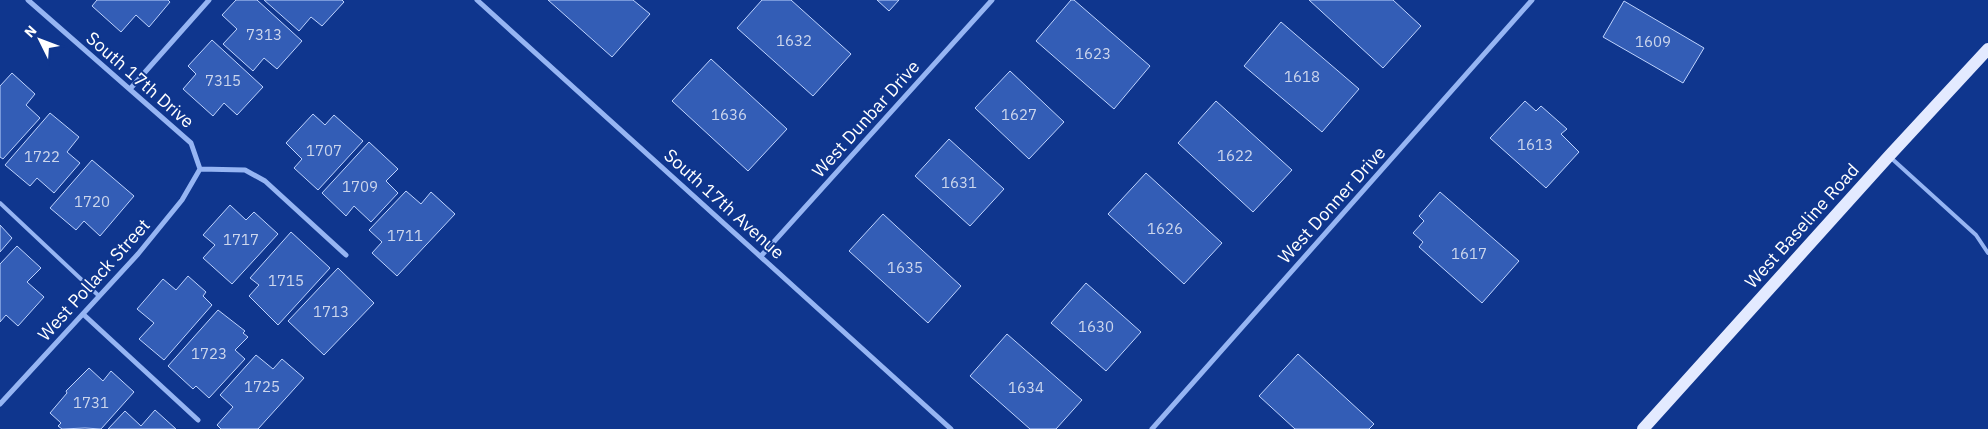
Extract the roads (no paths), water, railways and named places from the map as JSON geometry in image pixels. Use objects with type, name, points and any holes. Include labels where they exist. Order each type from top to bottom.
[{"type":"main road","name":"West Baseline Road","points":[[1643,429],[1988,48]]},
{"type":"street","name":"South 17th Drive","points":[[28,0],[190,143],[200,169]]},
{"type":"street","points":[[130,89],[209,0]]},
{"type":"street","name":"South 17th Avenue","points":[[477,0],[951,429]]},
{"type":"street","name":"West Dunbar Drive","points":[[761,256],[992,0]]},
{"type":"street","name":"West Donner Drive","points":[[1152,429],[1532,0]]},
{"type":"street","points":[[200,169],[245,170],[264,181],[346,255]]},
{"type":"street","name":"West Pollack Street","points":[[0,404],[138,254],[182,200],[200,169]]},
{"type":"street","points":[[83,314],[198,420]]},
{"type":"lane","points":[[1889,156],[1976,234],[1988,253]]},
{"type":"lane","points":[[0,203],[99,296]]},
{"type":"lane","points":[[1983,246],[1988,241]]}]
